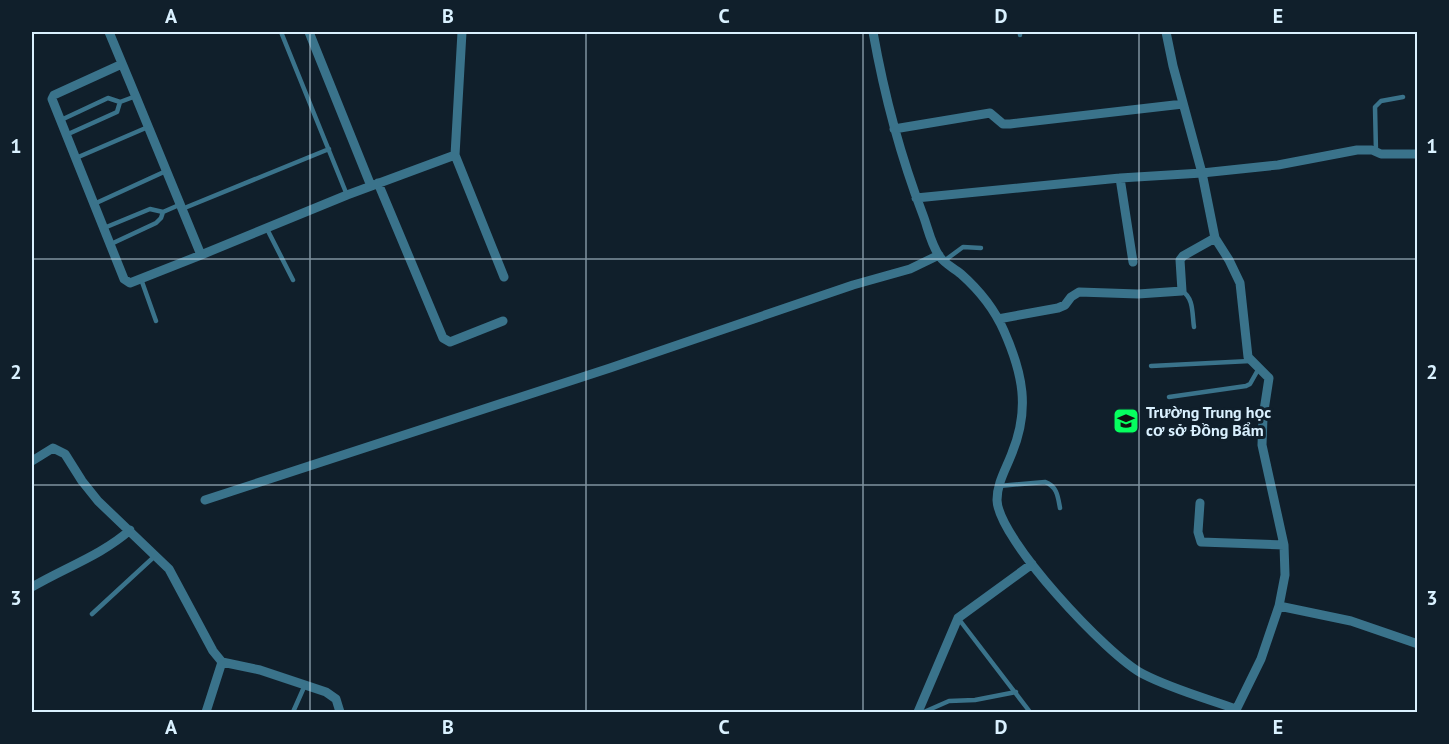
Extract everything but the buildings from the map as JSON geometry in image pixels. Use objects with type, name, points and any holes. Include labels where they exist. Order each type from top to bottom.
[{"type":"street","points":[[109,32],[201,255]]},
{"type":"street","points":[[309,32],[443,338],[450,342],[503,321]]},
{"type":"street","points":[[462,32],[454,155],[504,277]]},
{"type":"street","points":[[873,32],[894,129],[916,198],[941,258],[980,292],[998,319],[1021,384],[1024,406],[1021,428],[999,486],[997,499],[999,513],[1007,529],[1032,564],[1104,645],[1122,661],[1143,674],[1172,687],[1236,711],[1261,659],[1279,606],[1285,575],[1284,544],[1262,445],[1263,417],[1269,378],[1250,361],[1246,352],[1240,283],[1215,238],[1202,173],[1166,32]]},
{"type":"street","points":[[122,64],[52,99],[110,244],[127,282],[130,283],[454,155]]},
{"type":"street","points":[[894,129],[990,113],[1000,123],[1010,124],[1183,104]]},
{"type":"street","points":[[916,198],[1278,165],[1357,150],[1418,154]]},
{"type":"street","points":[[1120,178],[1133,262]]},
{"type":"street","points":[[998,319],[1058,308],[1065,305],[1075,293],[1079,292],[1138,294],[1182,291],[1180,260],[1215,238]]},
{"type":"street","points":[[204,500],[610,368],[758,316],[941,258]]},
{"type":"street","points":[[32,461],[52,448],[65,454],[82,482],[98,501],[170,569],[213,651],[222,662],[260,670],[326,692],[336,699],[340,712]]},
{"type":"street","points":[[1200,503],[1198,532],[1201,542],[1284,544]]},
{"type":"street","points":[[32,587],[96,554],[118,541],[130,530]]},
{"type":"street","points":[[918,712],[958,618],[1032,564]]},
{"type":"street","points":[[1279,606],[1351,621],[1418,644]]},
{"type":"street","points":[[206,712],[222,662]]},
{"type":"lane","points":[[281,32],[348,195]]},
{"type":"lane","points":[[60,121],[108,98],[120,102],[136,96]]},
{"type":"lane","points":[[1376,152],[1375,107],[1381,101],[1403,97]]},
{"type":"lane","points":[[66,135],[117,112],[120,102]]},
{"type":"lane","points":[[76,158],[148,127]]},
{"type":"lane","points":[[104,228],[150,209],[163,212],[181,207],[329,148]]},
{"type":"lane","points":[[94,204],[166,171]]},
{"type":"lane","points":[[110,244],[156,223],[163,212]]},
{"type":"lane","points":[[267,229],[293,280]]},
{"type":"lane","points":[[941,258],[963,247],[981,248]]},
{"type":"lane","points":[[141,279],[156,321]]},
{"type":"lane","points":[[1182,291],[1188,294],[1190,299],[1194,327]]},
{"type":"lane","points":[[1151,366],[1250,361]]},
{"type":"lane","points":[[1168,397],[1246,386],[1250,384],[1259,368]]},
{"type":"lane","points":[[999,486],[1045,482],[1050,484],[1056,492],[1060,508]]},
{"type":"lane","points":[[92,614],[156,555]]},
{"type":"lane","points":[[958,618],[1030,712]]},
{"type":"lane","points":[[293,712],[305,685]]},
{"type":"lane","points":[[924,712],[949,700],[975,700],[1016,692]]},
{"type":"place","name":"Trường Trung học cơ sở Đồng Bẩm","points":[[1126,421]]}]
